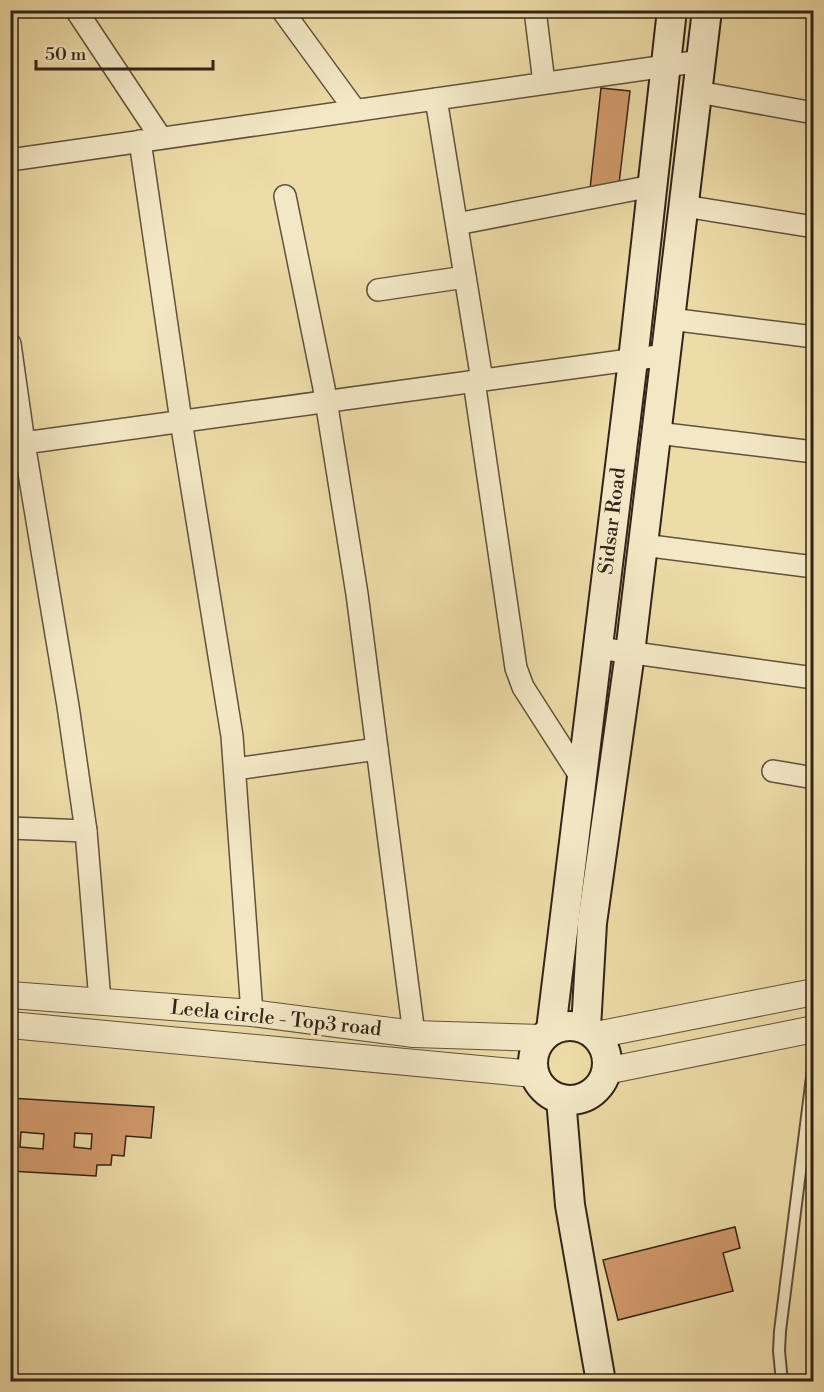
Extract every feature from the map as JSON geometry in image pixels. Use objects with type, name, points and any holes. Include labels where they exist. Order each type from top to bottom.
[{"type":"main road","name":"Sidsar Road","points":[[546,1034],[582,779],[633,360],[672,10]]},
{"type":"main road","name":"Sidsar Road","points":[[591,1032],[592,923],[630,653],[707,10]]},
{"type":"main road","points":[[574,1025],[591,1032],[607,1055],[604,1079],[596,1090],[585,1097],[573,1100],[561,1099],[549,1094],[540,1085],[534,1074],[534,1055],[546,1034],[562,1026],[574,1025]]},
{"type":"main road","points":[[561,1099],[570,1205],[601,1382]]},
{"type":"street","points":[[76,10],[161,138]]},
{"type":"street","points":[[282,10],[355,110]]},
{"type":"street","points":[[535,10],[544,84]]},
{"type":"street","points":[[10,160],[701,61]]},
{"type":"street","points":[[698,92],[813,113]]},
{"type":"street","points":[[436,99],[465,277],[516,668],[524,687],[582,779]]},
{"type":"street","points":[[140,141],[181,421],[232,736],[252,1013]]},
{"type":"street","points":[[457,224],[652,186]]},
{"type":"street","points":[[285,196],[326,401],[357,594],[414,1034]]},
{"type":"street","points":[[684,206],[813,227]]},
{"type":"street","points":[[378,290],[465,277]]},
{"type":"street","points":[[670,319],[813,337]]},
{"type":"street","points":[[10,344],[17,444],[69,706],[86,831],[100,1001]]},
{"type":"street","points":[[17,444],[666,355]]},
{"type":"street","points":[[657,433],[813,452]]},
{"type":"street","points":[[643,545],[813,567]]},
{"type":"street","points":[[598,648],[813,678]]},
{"type":"street","points":[[235,769],[377,749]]},
{"type":"street","points":[[773,771],[813,778]]},
{"type":"street","points":[[10,828],[86,831]]},
{"type":"street","points":[[591,1032],[813,992]]},
{"type":"street","name":"Leela circle - Top3 road","points":[[10,995],[252,1013],[414,1034],[546,1034]]},
{"type":"street","points":[[126,1035],[128,1003]]},
{"type":"street","name":"Leela circle - Top3 road","points":[[10,1025],[534,1074]]},
{"type":"street","points":[[606,1071],[813,1029]]},
{"type":"lane","points":[[782,1382],[780,1331],[813,1060]]},
{"type":"building","points":[[601,88],[630,91],[618,192],[590,189]]},
{"type":"building","points":[[10,1098],[154,1107],[151,1138],[126,1136],[124,1156],[112,1155],[111,1165],[97,1165],[96,1176],[10,1171]],"holes":[[[21,1132],[44,1134],[43,1149],[20,1147]],[[75,1133],[92,1134],[91,1149],[74,1147]]]},
{"type":"building","points":[[735,1227],[740,1248],[723,1253],[733,1291],[618,1320],[603,1260]]}]
